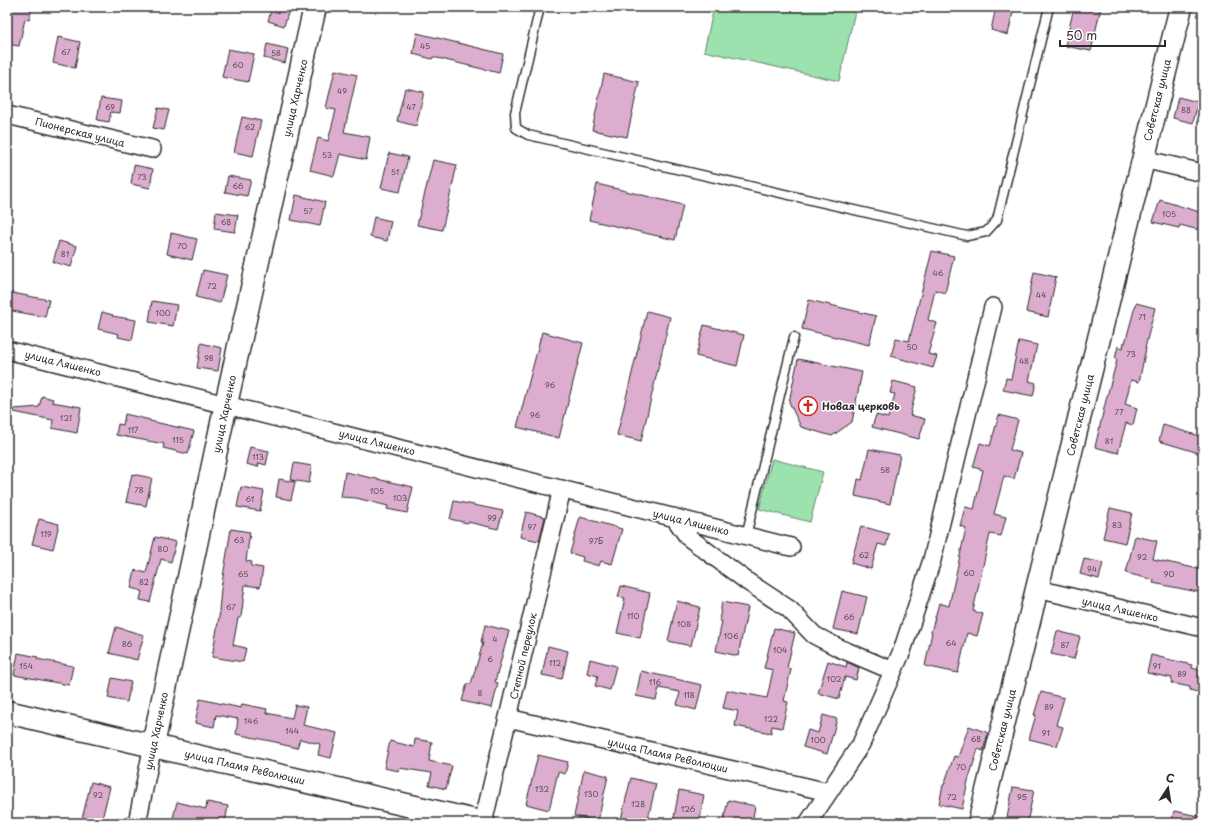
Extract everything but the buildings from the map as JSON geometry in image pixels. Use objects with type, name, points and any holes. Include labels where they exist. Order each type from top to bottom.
[{"type":"street","name":"улица Харченко","points":[[137,823],[226,404],[316,7]]},
{"type":"street","name":"Советская улица","points":[[979,823],[1181,7]]},
{"type":"street","name":"Пионерская улица","points":[[7,115],[152,150]]},
{"type":"street","points":[[1143,159],[1203,173]]},
{"type":"street","points":[[808,823],[861,744],[902,651],[932,560],[993,307]]},
{"type":"street","name":"улица Ляшенко","points":[[7,350],[791,547]]},
{"type":"street","name":"Степной переулок","points":[[483,823],[562,489]]},
{"type":"street","points":[[674,518],[688,537],[748,582],[789,609],[814,635],[839,648],[893,671]]},
{"type":"street","name":"улица Ляшенко","points":[[1037,589],[1203,628]]},
{"type":"street","name":"улица Пламя Революции","points":[[7,712],[483,823]]},
{"type":"street","name":"улица Пламя Революции","points":[[508,718],[828,792]]},
{"type":"lane","points":[[540,7],[516,113],[516,128],[528,136],[967,236],[986,232],[997,220],[1049,7]]},
{"type":"lane","points":[[746,536],[794,337]]},
{"type":"green space","points":[[714,7],[856,7],[839,81],[704,51]]},
{"type":"green space","points":[[772,459],[823,472],[810,522],[759,509]]},
{"type":"place","name":"Новая церковь","points":[[808,406]]}]
